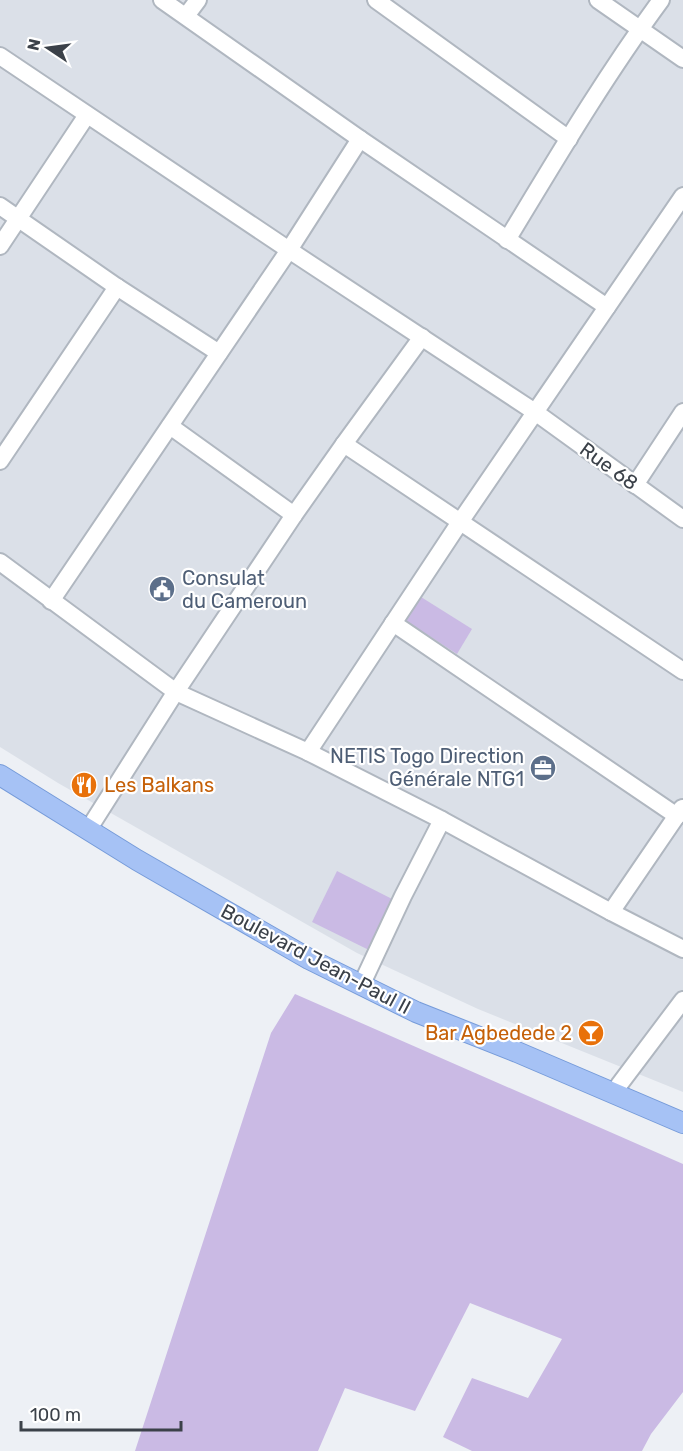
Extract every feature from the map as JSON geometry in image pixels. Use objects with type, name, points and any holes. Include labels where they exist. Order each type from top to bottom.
[{"type":"main road","name":"Boulevard Jean-Paul II","points":[[2,776],[366,975],[683,1111]]},
{"type":"main road","name":"Boulevard Jean-Paul II","points":[[91,826],[136,860],[309,958],[416,1012],[517,1052],[683,1123]]},
{"type":"street","points":[[162,0],[360,140],[607,307]]},
{"type":"street","points":[[186,16],[198,0]]},
{"type":"street","points":[[376,0],[569,139]]},
{"type":"street","points":[[597,0],[683,60]]},
{"type":"street","points":[[507,240],[569,139],[661,0]]},
{"type":"street","name":"Rue 68","points":[[0,56],[535,412],[683,519]]},
{"type":"street","points":[[0,246],[87,115]]},
{"type":"street","points":[[51,601],[289,250],[360,140]]},
{"type":"street","points":[[308,752],[460,522],[681,203]]},
{"type":"street","points":[[0,206],[117,287],[219,352]]},
{"type":"street","points":[[0,462],[117,287]]},
{"type":"street","points":[[91,826],[176,692],[294,515],[422,337]]},
{"type":"street","points":[[635,485],[683,412]]},
{"type":"street","points":[[170,426],[294,515]]},
{"type":"street","points":[[344,444],[683,671]]},
{"type":"street","points":[[0,562],[176,692],[308,752],[442,820],[683,949]]},
{"type":"street","points":[[393,623],[680,812],[611,912]]},
{"type":"street","points":[[366,975],[442,820]]},
{"type":"street","points":[[619,1085],[683,1000]]},
{"type":"shaded area","points":[[0,0],[683,0],[683,1092],[478,1009],[357,953],[58,783],[0,747]]},
{"type":"shaded area","points":[[421,597],[472,629],[457,654],[406,621]]},
{"type":"shaded area","points":[[337,871],[398,902],[373,952],[312,922]]},
{"type":"shaded area","points":[[295,994],[683,1164],[683,1392],[651,1434],[642,1451],[472,1451],[443,1437],[472,1378],[528,1398],[562,1339],[470,1303],[415,1411],[345,1388],[318,1451],[135,1451],[271,1033]]},
{"type":"place","name":"Consulat du Cameroun","points":[[162,589]]},
{"type":"place","name":"NETIS Togo Direction Générale NTG1","points":[[543,768]]},
{"type":"place","name":"Les Balkans","points":[[84,785]]},
{"type":"place","name":"Bar Agbedede 2","points":[[591,1033]]}]
